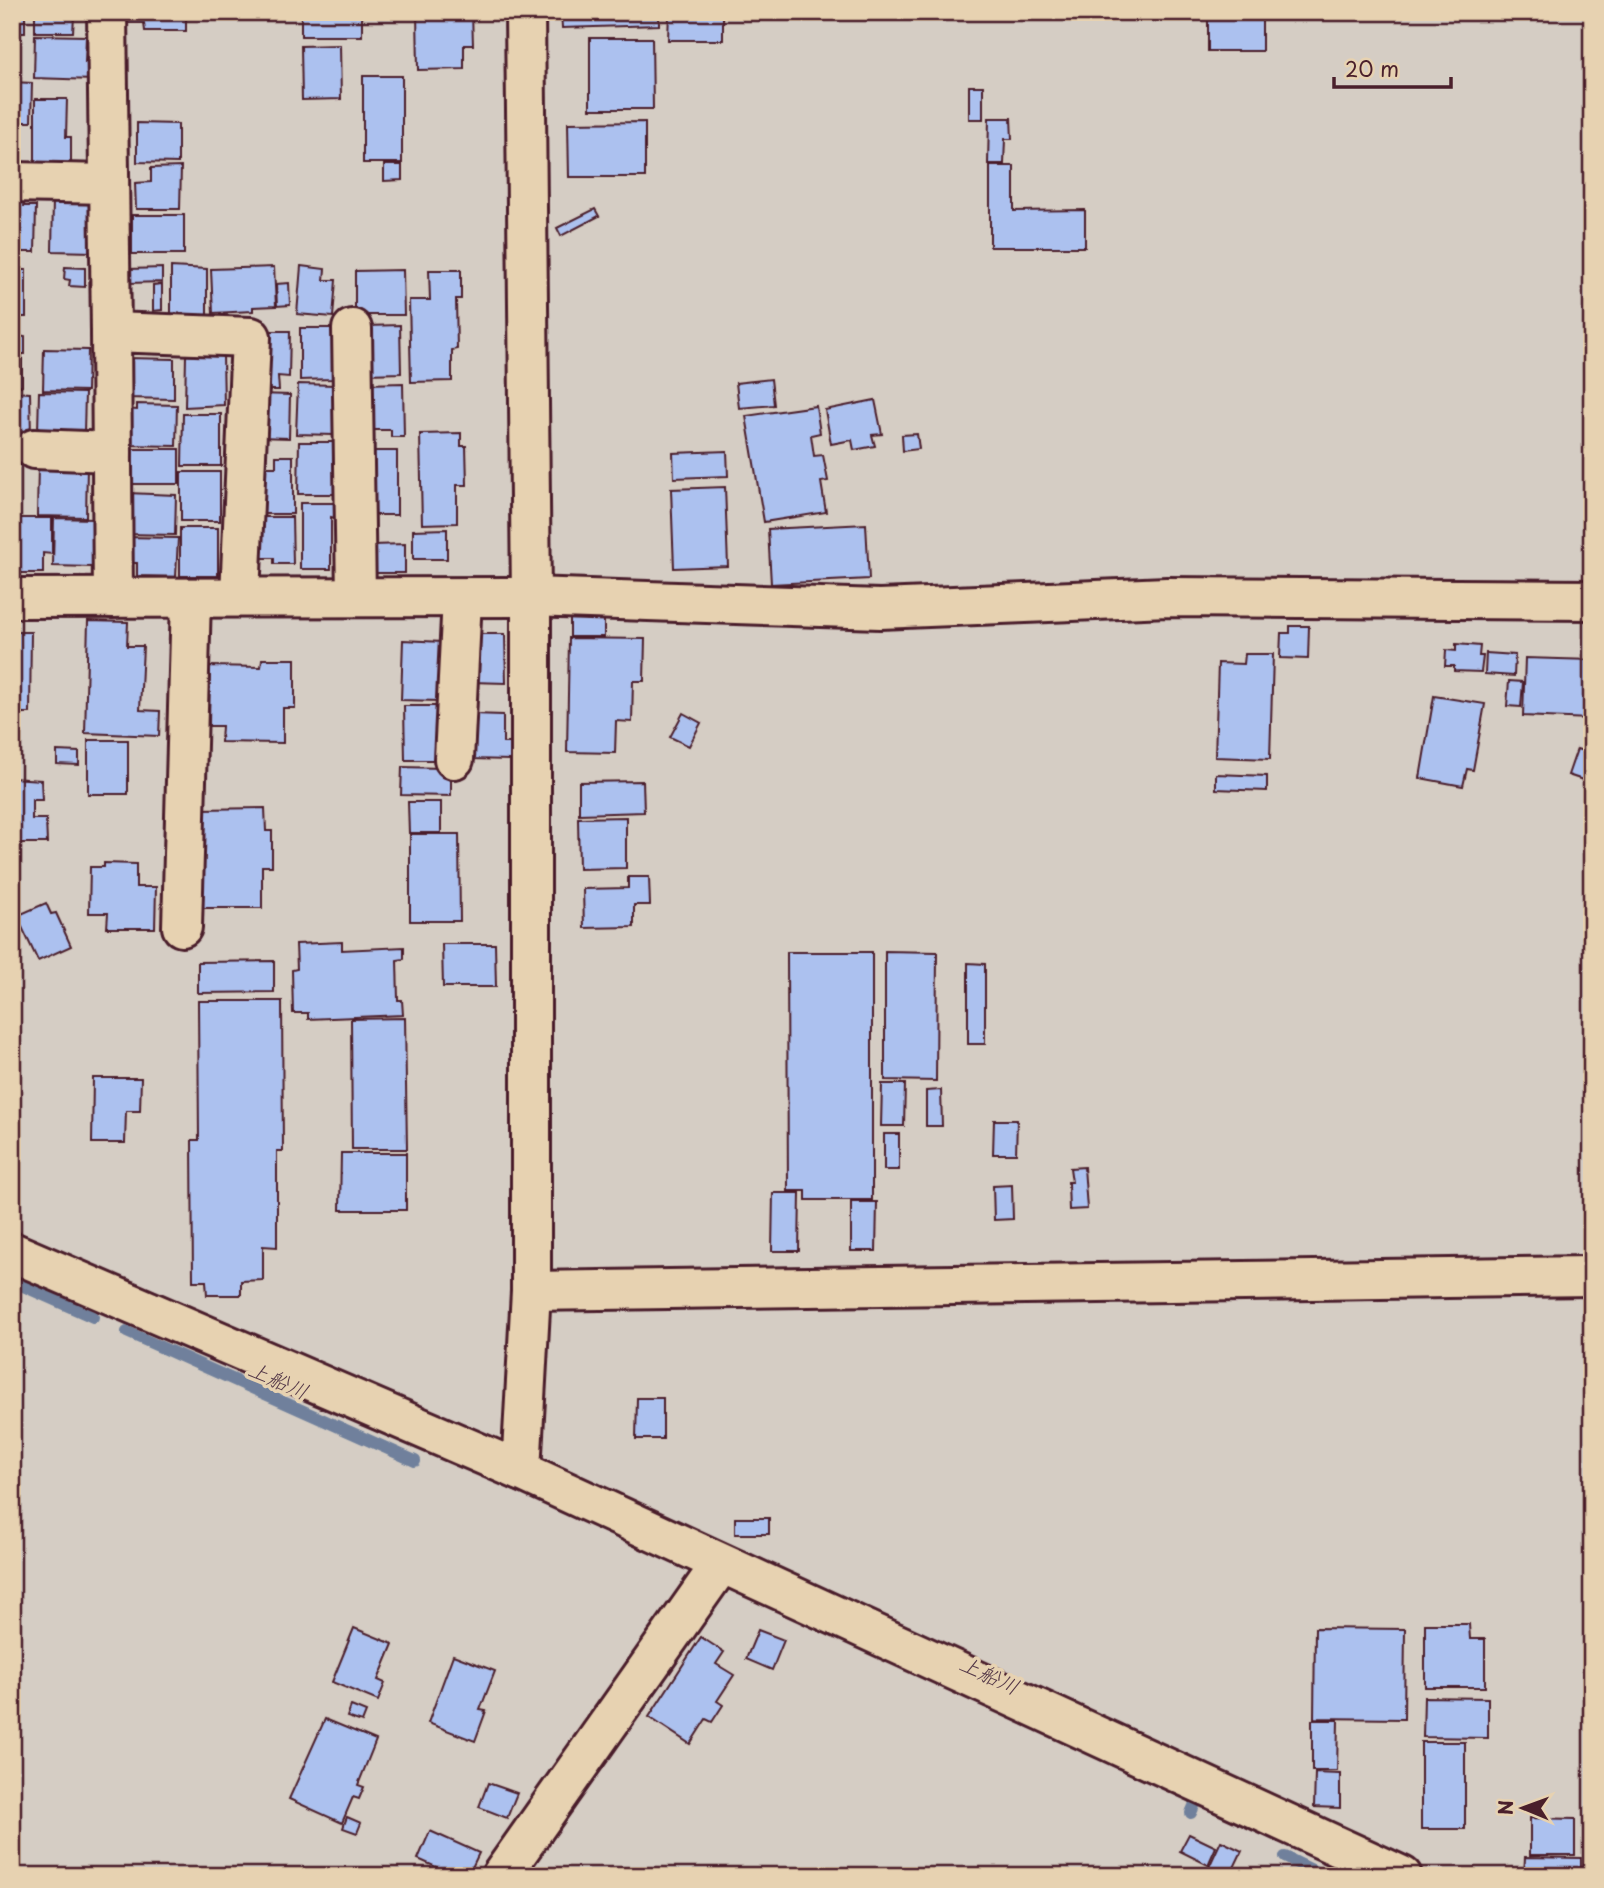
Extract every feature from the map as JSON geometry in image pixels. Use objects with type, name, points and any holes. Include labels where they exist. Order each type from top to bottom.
[{"type":"street","points":[[107,12],[113,598]]},
{"type":"street","points":[[521,1471],[531,1291],[531,597],[525,12]]},
{"type":"street","points":[[12,182],[109,184]]},
{"type":"street","points":[[352,329],[356,597]]},
{"type":"street","points":[[111,332],[251,337],[240,597]]},
{"type":"street","points":[[34,449],[112,452]]},
{"type":"street","points":[[12,598],[531,597],[880,609],[1167,597],[1592,600]]},
{"type":"street","points":[[182,927],[191,598]]},
{"type":"street","points":[[454,760],[463,598]]},
{"type":"street","points":[[12,1252],[521,1471],[1402,1876]]},
{"type":"street","points":[[531,1291],[1592,1276]]},
{"type":"street","points":[[501,1876],[721,1564]]},
{"type":"building","points":[[12,12],[25,12],[25,33],[12,33]]},
{"type":"building","points":[[35,12],[92,12],[92,18],[74,17],[73,32],[35,32]]},
{"type":"building","points":[[125,12],[186,12],[186,31],[145,31],[144,23],[125,23]]},
{"type":"building","points":[[301,12],[362,12],[362,36],[301,36]]},
{"type":"building","points":[[417,12],[472,12],[473,45],[464,45],[464,69],[418,70]]},
{"type":"building","points":[[561,12],[659,12],[659,25],[562,28]]},
{"type":"building","points":[[669,12],[723,12],[723,40],[668,40]]},
{"type":"building","points":[[1208,12],[1262,12],[1262,51],[1208,51]]},
{"type":"building","points":[[35,35],[86,36],[85,62],[94,63],[94,80],[34,78]]},
{"type":"building","points":[[590,38],[652,38],[653,109],[590,109]]},
{"type":"building","points":[[340,45],[341,99],[302,100],[301,46]]},
{"type":"building","points":[[363,76],[402,76],[402,163],[363,163]]},
{"type":"building","points":[[12,82],[32,83],[31,122],[12,122]]},
{"type":"building","points":[[969,86],[983,86],[983,119],[969,119]]},
{"type":"building","points":[[35,99],[67,99],[66,137],[71,137],[71,165],[35,165]]},
{"type":"building","points":[[989,118],[1011,118],[1012,139],[1005,139],[1004,164],[988,164]]},
{"type":"building","points":[[645,122],[645,177],[569,177],[568,123]]},
{"type":"building","points":[[137,123],[178,124],[178,163],[137,162]]},
{"type":"building","points":[[12,127],[18,127],[17,159],[12,159]]},
{"type":"building","points":[[384,165],[402,165],[402,180],[384,181]]},
{"type":"building","points":[[990,166],[1014,166],[1014,211],[1085,210],[1085,247],[990,247]]},
{"type":"building","points":[[181,167],[180,209],[136,209],[135,183],[151,182],[151,168]]},
{"type":"building","points":[[12,199],[25,199],[24,206],[36,206],[35,252],[12,252]]},
{"type":"building","points":[[53,200],[95,202],[93,252],[52,251]]},
{"type":"building","points":[[595,209],[599,216],[561,236],[557,228]]},
{"type":"building","points":[[132,215],[184,215],[184,254],[132,254]]},
{"type":"building","points":[[301,266],[325,269],[324,280],[336,280],[333,317],[297,314]]},
{"type":"building","points":[[65,267],[85,268],[85,287],[69,286],[70,280],[64,279]]},
{"type":"building","points":[[171,267],[207,269],[207,317],[171,316]]},
{"type":"building","points":[[274,267],[276,306],[253,307],[253,311],[213,313],[211,269]]},
{"type":"building","points":[[162,268],[162,282],[129,283],[129,269]]},
{"type":"building","points":[[12,270],[26,270],[26,317],[12,317]]},
{"type":"building","points":[[403,270],[404,315],[355,315],[355,271]]},
{"type":"building","points":[[429,270],[461,270],[461,299],[456,299],[457,349],[452,350],[452,381],[411,382],[409,300],[430,300]]},
{"type":"building","points":[[289,283],[290,305],[277,306],[276,284]]},
{"type":"building","points":[[162,284],[162,310],[153,311],[153,285]]},
{"type":"building","points":[[400,325],[401,373],[367,374],[366,326]]},
{"type":"building","points":[[300,328],[335,328],[332,379],[300,380]]},
{"type":"building","points":[[257,331],[290,331],[289,377],[278,376],[279,390],[257,390]]},
{"type":"building","points":[[12,335],[25,337],[22,386],[12,386]]},
{"type":"building","points":[[44,349],[88,350],[87,391],[43,390]]},
{"type":"building","points":[[186,355],[223,356],[224,405],[185,407]]},
{"type":"building","points":[[127,358],[174,359],[174,399],[126,398]]},
{"type":"building","points":[[771,379],[774,405],[739,408],[736,383]]},
{"type":"building","points":[[403,383],[404,437],[391,437],[391,430],[366,430],[366,384]]},
{"type":"building","points":[[298,384],[336,385],[334,435],[296,434]]},
{"type":"building","points":[[12,392],[30,393],[31,436],[12,435]]},
{"type":"building","points":[[39,392],[85,393],[84,432],[38,431]]},
{"type":"building","points":[[259,394],[290,395],[289,438],[258,437]]},
{"type":"building","points":[[875,400],[882,434],[872,435],[875,446],[854,450],[852,440],[831,444],[825,410]]},
{"type":"building","points":[[137,404],[177,405],[176,446],[124,445],[124,409],[137,410]]},
{"type":"building","points":[[816,406],[820,433],[811,435],[814,456],[823,455],[828,481],[821,482],[826,512],[764,522],[746,416]]},
{"type":"building","points":[[183,414],[221,414],[221,466],[182,466]]},
{"type":"building","points":[[461,433],[461,446],[466,446],[467,485],[457,485],[457,523],[422,524],[420,434]]},
{"type":"building","points":[[917,434],[919,449],[903,451],[902,435]]},
{"type":"building","points":[[299,442],[335,442],[335,494],[298,494]]},
{"type":"building","points":[[130,449],[179,449],[179,484],[130,484]]},
{"type":"building","points":[[363,451],[397,451],[397,515],[364,515]]},
{"type":"building","points":[[727,451],[728,476],[674,478],[673,453]]},
{"type":"building","points":[[276,456],[293,456],[293,514],[261,514],[261,467],[276,467]]},
{"type":"building","points":[[12,461],[13,469],[18,469],[18,503],[15,503],[14,511],[12,511]]},
{"type":"building","points":[[38,464],[87,466],[86,517],[37,516]]},
{"type":"building","points":[[181,472],[220,472],[220,521],[181,521]]},
{"type":"building","points":[[725,487],[728,566],[674,568],[671,489]]},
{"type":"building","points":[[127,493],[176,495],[175,535],[125,534]]},
{"type":"building","points":[[300,503],[336,503],[335,518],[331,517],[331,569],[300,569]]},
{"type":"building","points":[[259,517],[292,517],[293,564],[274,564],[274,558],[260,558]]},
{"type":"building","points":[[15,518],[52,518],[52,554],[43,553],[43,573],[15,573]]},
{"type":"building","points":[[54,518],[93,519],[92,567],[53,566]]},
{"type":"building","points":[[866,524],[869,579],[771,584],[768,529]]},
{"type":"building","points":[[180,528],[218,528],[218,576],[180,576]]},
{"type":"building","points":[[447,529],[447,559],[413,559],[413,530]]},
{"type":"building","points":[[123,537],[178,538],[176,577],[137,576],[137,563],[122,563]]},
{"type":"building","points":[[405,544],[405,573],[372,573],[372,545]]},
{"type":"building","points":[[570,616],[604,617],[604,637],[570,637]]},
{"type":"building","points":[[88,621],[128,622],[127,646],[143,646],[140,710],[160,711],[159,736],[85,733]]},
{"type":"building","points":[[1290,626],[1309,626],[1308,659],[1280,658],[1281,633],[1290,633]]},
{"type":"building","points":[[12,632],[31,632],[30,713],[12,713]]},
{"type":"building","points":[[471,634],[505,634],[506,683],[471,682]]},
{"type":"building","points":[[569,638],[645,639],[644,681],[633,681],[632,722],[616,721],[615,753],[567,752]]},
{"type":"building","points":[[403,640],[442,642],[440,701],[401,700]]},
{"type":"building","points":[[1456,644],[1480,646],[1479,656],[1483,656],[1481,672],[1454,671],[1454,666],[1445,666],[1446,650],[1456,651]]},
{"type":"building","points":[[1486,653],[1515,655],[1514,676],[1485,674]]},
{"type":"building","points":[[1245,654],[1273,654],[1270,759],[1215,757],[1218,663],[1244,664]]},
{"type":"building","points":[[1525,658],[1592,660],[1589,719],[1523,716]]},
{"type":"building","points":[[262,659],[295,659],[295,708],[283,708],[283,743],[221,742],[222,726],[209,726],[210,666],[261,667]]},
{"type":"building","points":[[1509,681],[1523,682],[1521,707],[1507,706]]},
{"type":"building","points":[[1434,696],[1485,704],[1473,770],[1467,769],[1463,786],[1420,778]]},
{"type":"building","points":[[404,706],[443,706],[444,760],[405,760]]},
{"type":"building","points":[[683,713],[701,723],[689,746],[670,737]]},
{"type":"building","points":[[472,714],[503,715],[503,743],[510,743],[510,760],[472,759]]},
{"type":"building","points":[[88,740],[128,740],[128,794],[88,794]]},
{"type":"building","points":[[1577,749],[1592,754],[1592,783],[1568,775]]},
{"type":"building","points":[[57,751],[79,752],[79,765],[57,764]]},
{"type":"building","points":[[402,767],[442,768],[442,777],[451,778],[451,796],[401,795]]},
{"type":"building","points":[[1216,774],[1267,776],[1267,791],[1216,789]]},
{"type":"building","points":[[12,778],[41,780],[42,800],[32,800],[32,819],[46,819],[47,843],[12,843]]},
{"type":"building","points":[[643,781],[644,812],[579,814],[579,782]]},
{"type":"building","points":[[408,802],[441,802],[441,833],[409,833]]},
{"type":"building","points":[[265,808],[266,831],[272,831],[272,866],[262,866],[262,908],[200,908],[199,809]]},
{"type":"building","points":[[626,817],[626,868],[579,869],[578,818]]},
{"type":"building","points":[[410,834],[459,834],[460,921],[410,921]]},
{"type":"building","points":[[104,863],[136,864],[136,887],[156,887],[155,928],[107,928],[108,913],[89,913],[90,867],[104,867]]},
{"type":"building","points":[[628,877],[649,877],[650,905],[634,905],[634,927],[584,928],[583,889],[628,888]]},
{"type":"building","points":[[46,903],[51,914],[56,913],[71,946],[38,961],[22,927],[17,929],[12,918]]},
{"type":"building","points":[[342,942],[342,950],[404,947],[404,959],[397,960],[398,1000],[402,1000],[403,1015],[308,1019],[308,1013],[293,1013],[292,970],[297,969],[296,944]]},
{"type":"building","points":[[442,944],[495,944],[496,987],[443,987]]},
{"type":"building","points":[[885,951],[937,952],[936,1081],[885,1080]]},
{"type":"building","points":[[787,952],[872,952],[872,1200],[806,1200],[806,1191],[788,1191]]},
{"type":"building","points":[[274,961],[274,992],[198,993],[198,962]]},
{"type":"building","points":[[968,963],[985,964],[985,1044],[968,1044]]},
{"type":"building","points":[[198,1001],[282,1001],[283,1151],[277,1151],[277,1247],[263,1246],[263,1280],[241,1281],[241,1295],[207,1295],[206,1281],[193,1281],[192,1140],[199,1140]]},
{"type":"building","points":[[405,1018],[407,1149],[352,1149],[351,1019]]},
{"type":"building","points":[[93,1078],[141,1078],[140,1111],[126,1111],[125,1143],[92,1143]]},
{"type":"building","points":[[882,1084],[905,1084],[904,1126],[881,1126]]},
{"type":"building","points":[[941,1090],[942,1126],[926,1126],[926,1091]]},
{"type":"building","points":[[994,1120],[1017,1120],[1016,1154],[993,1154]]},
{"type":"building","points":[[884,1134],[899,1134],[899,1170],[884,1170]]},
{"type":"building","points":[[341,1153],[406,1153],[406,1210],[340,1210]]},
{"type":"building","points":[[1084,1167],[1087,1209],[1069,1210],[1068,1182],[1072,1182],[1070,1168]]},
{"type":"building","points":[[1012,1185],[1013,1219],[994,1220],[993,1186]]},
{"type":"building","points":[[773,1193],[800,1193],[799,1251],[772,1251]]},
{"type":"building","points":[[851,1202],[877,1202],[876,1251],[851,1251]]},
{"type":"building","points":[[637,1398],[663,1398],[663,1439],[636,1439]]},
{"type":"building","points":[[735,1518],[769,1518],[769,1534],[735,1534]]},
{"type":"building","points":[[1425,1624],[1469,1624],[1470,1639],[1485,1639],[1485,1687],[1425,1687]]},
{"type":"building","points":[[354,1628],[393,1644],[378,1680],[385,1683],[378,1701],[332,1682]]},
{"type":"building","points":[[1315,1628],[1405,1629],[1404,1719],[1314,1718]]},
{"type":"building","points":[[758,1630],[784,1640],[772,1670],[746,1659]]},
{"type":"building","points":[[701,1637],[724,1652],[716,1664],[734,1675],[717,1701],[723,1705],[712,1722],[706,1719],[690,1744],[649,1717]]},
{"type":"building","points":[[453,1655],[495,1671],[480,1710],[486,1711],[475,1741],[428,1723]]},
{"type":"building","points":[[1424,1697],[1488,1698],[1488,1738],[1423,1737]]},
{"type":"building","points":[[351,1706],[366,1712],[362,1722],[347,1717]]},
{"type":"building","points":[[325,1719],[376,1740],[358,1785],[364,1787],[359,1799],[353,1797],[342,1823],[289,1799]]},
{"type":"building","points":[[1312,1720],[1338,1720],[1337,1771],[1312,1771]]},
{"type":"building","points":[[1421,1742],[1465,1742],[1465,1829],[1421,1829]]},
{"type":"building","points":[[1315,1773],[1340,1774],[1340,1808],[1314,1807]]},
{"type":"building","points":[[488,1783],[517,1793],[507,1818],[479,1807]]},
{"type":"building","points":[[347,1817],[361,1823],[357,1833],[343,1828]]},
{"type":"building","points":[[1530,1818],[1575,1819],[1575,1855],[1530,1855]]},
{"type":"building","points":[[430,1831],[479,1853],[468,1876],[456,1876],[418,1859]]},
{"type":"building","points":[[1189,1834],[1216,1847],[1208,1865],[1180,1851]]},
{"type":"building","points":[[1221,1841],[1242,1851],[1230,1876],[1209,1867]]},
{"type":"building","points":[[1525,1857],[1581,1858],[1581,1876],[1524,1876]]},
{"type":"building","points":[[1585,1861],[1592,1861],[1592,1876],[1584,1876]]},
{"type":"waterway","name":"上船川","points":[[12,1281],[93,1317]]},
{"type":"waterway","name":"上船川","points":[[127,1332],[415,1461]]},
{"type":"waterway","name":"上船川","points":[[1191,1813],[1200,1792],[1195,1790]]},
{"type":"waterway","name":"上船川","points":[[1285,1857],[1324,1876]]}]
